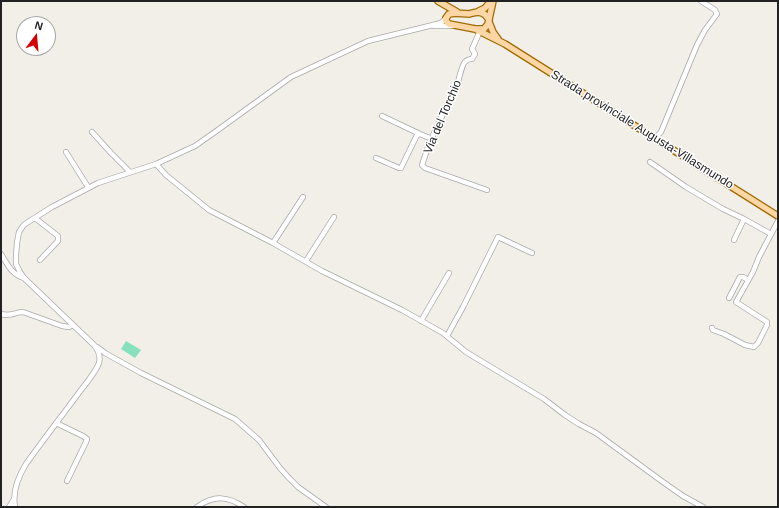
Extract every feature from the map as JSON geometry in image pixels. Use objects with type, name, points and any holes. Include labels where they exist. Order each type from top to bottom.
[{"type":"main road","points":[[438,1],[461,13]]},
{"type":"main road","points":[[438,1],[444,8],[446,21],[449,24],[477,30],[505,44]]},
{"type":"main road","points":[[446,17],[452,13],[472,14],[485,8],[492,1]]},
{"type":"main road","points":[[477,30],[484,29],[487,26],[492,1]]},
{"type":"main road","points":[[477,12],[481,12],[485,15],[494,34],[505,44]]},
{"type":"main road","name":"Strada provinciale Augusta-Villasmundo","points":[[505,44],[778,216]]},
{"type":"street","points":[[655,138],[661,132],[697,45],[705,30],[717,14],[715,10],[701,1]]},
{"type":"street","points":[[326,507],[298,487],[280,468],[259,440],[235,420],[141,373],[105,353],[94,345],[24,278],[16,264],[17,243],[23,226],[52,207],[88,187],[156,164],[196,146],[298,73],[368,41],[442,22],[446,17]]},
{"type":"street","points":[[429,26],[457,26]]},
{"type":"street","name":"Via del Torchio","points":[[477,30],[472,49],[475,54],[472,59],[463,64],[458,82],[422,165],[425,168],[487,190]]},
{"type":"street","points":[[382,116],[432,139]]},
{"type":"street","points":[[92,132],[130,172]]},
{"type":"street","points":[[376,158],[401,168],[418,135],[420,134]]},
{"type":"street","points":[[66,152],[88,187]]},
{"type":"street","points":[[650,162],[686,187],[723,209],[771,234]]},
{"type":"street","points":[[156,164],[166,175],[209,210],[273,243],[322,271],[402,310],[447,336],[466,352],[544,399],[575,421],[596,433],[683,496],[703,507]]},
{"type":"street","points":[[273,243],[303,197]]},
{"type":"street","points":[[306,261],[334,217]]},
{"type":"street","points":[[35,218],[59,237],[58,241],[40,260]]},
{"type":"street","points":[[734,240],[744,219]]},
{"type":"street","points":[[712,328],[713,330],[745,345],[754,347],[758,344],[767,322],[736,302],[778,221]]},
{"type":"street","points":[[447,336],[498,237],[532,253]]},
{"type":"street","points":[[1,254],[12,272],[17,276],[24,278]]},
{"type":"street","points":[[421,321],[449,272]]},
{"type":"street","points":[[729,298],[740,277],[743,276],[748,280]]},
{"type":"street","points":[[1,314],[9,316],[23,312],[62,326],[69,327],[73,325]]},
{"type":"street","points":[[94,345],[99,353],[99,363]]},
{"type":"street","points":[[15,507],[15,490],[22,470],[84,385],[105,353]]},
{"type":"street","points":[[56,423],[84,436],[87,439],[67,481]]},
{"type":"street","points":[[197,507],[209,500],[217,498],[237,502],[244,507]]},
{"type":"street","points":[[9,507],[14,499]]},
{"type":"street","points":[[202,507],[211,502],[218,501],[226,501],[236,504],[239,507]]},
{"type":"green space","points":[[126,341],[141,350],[135,358],[121,349]]}]
